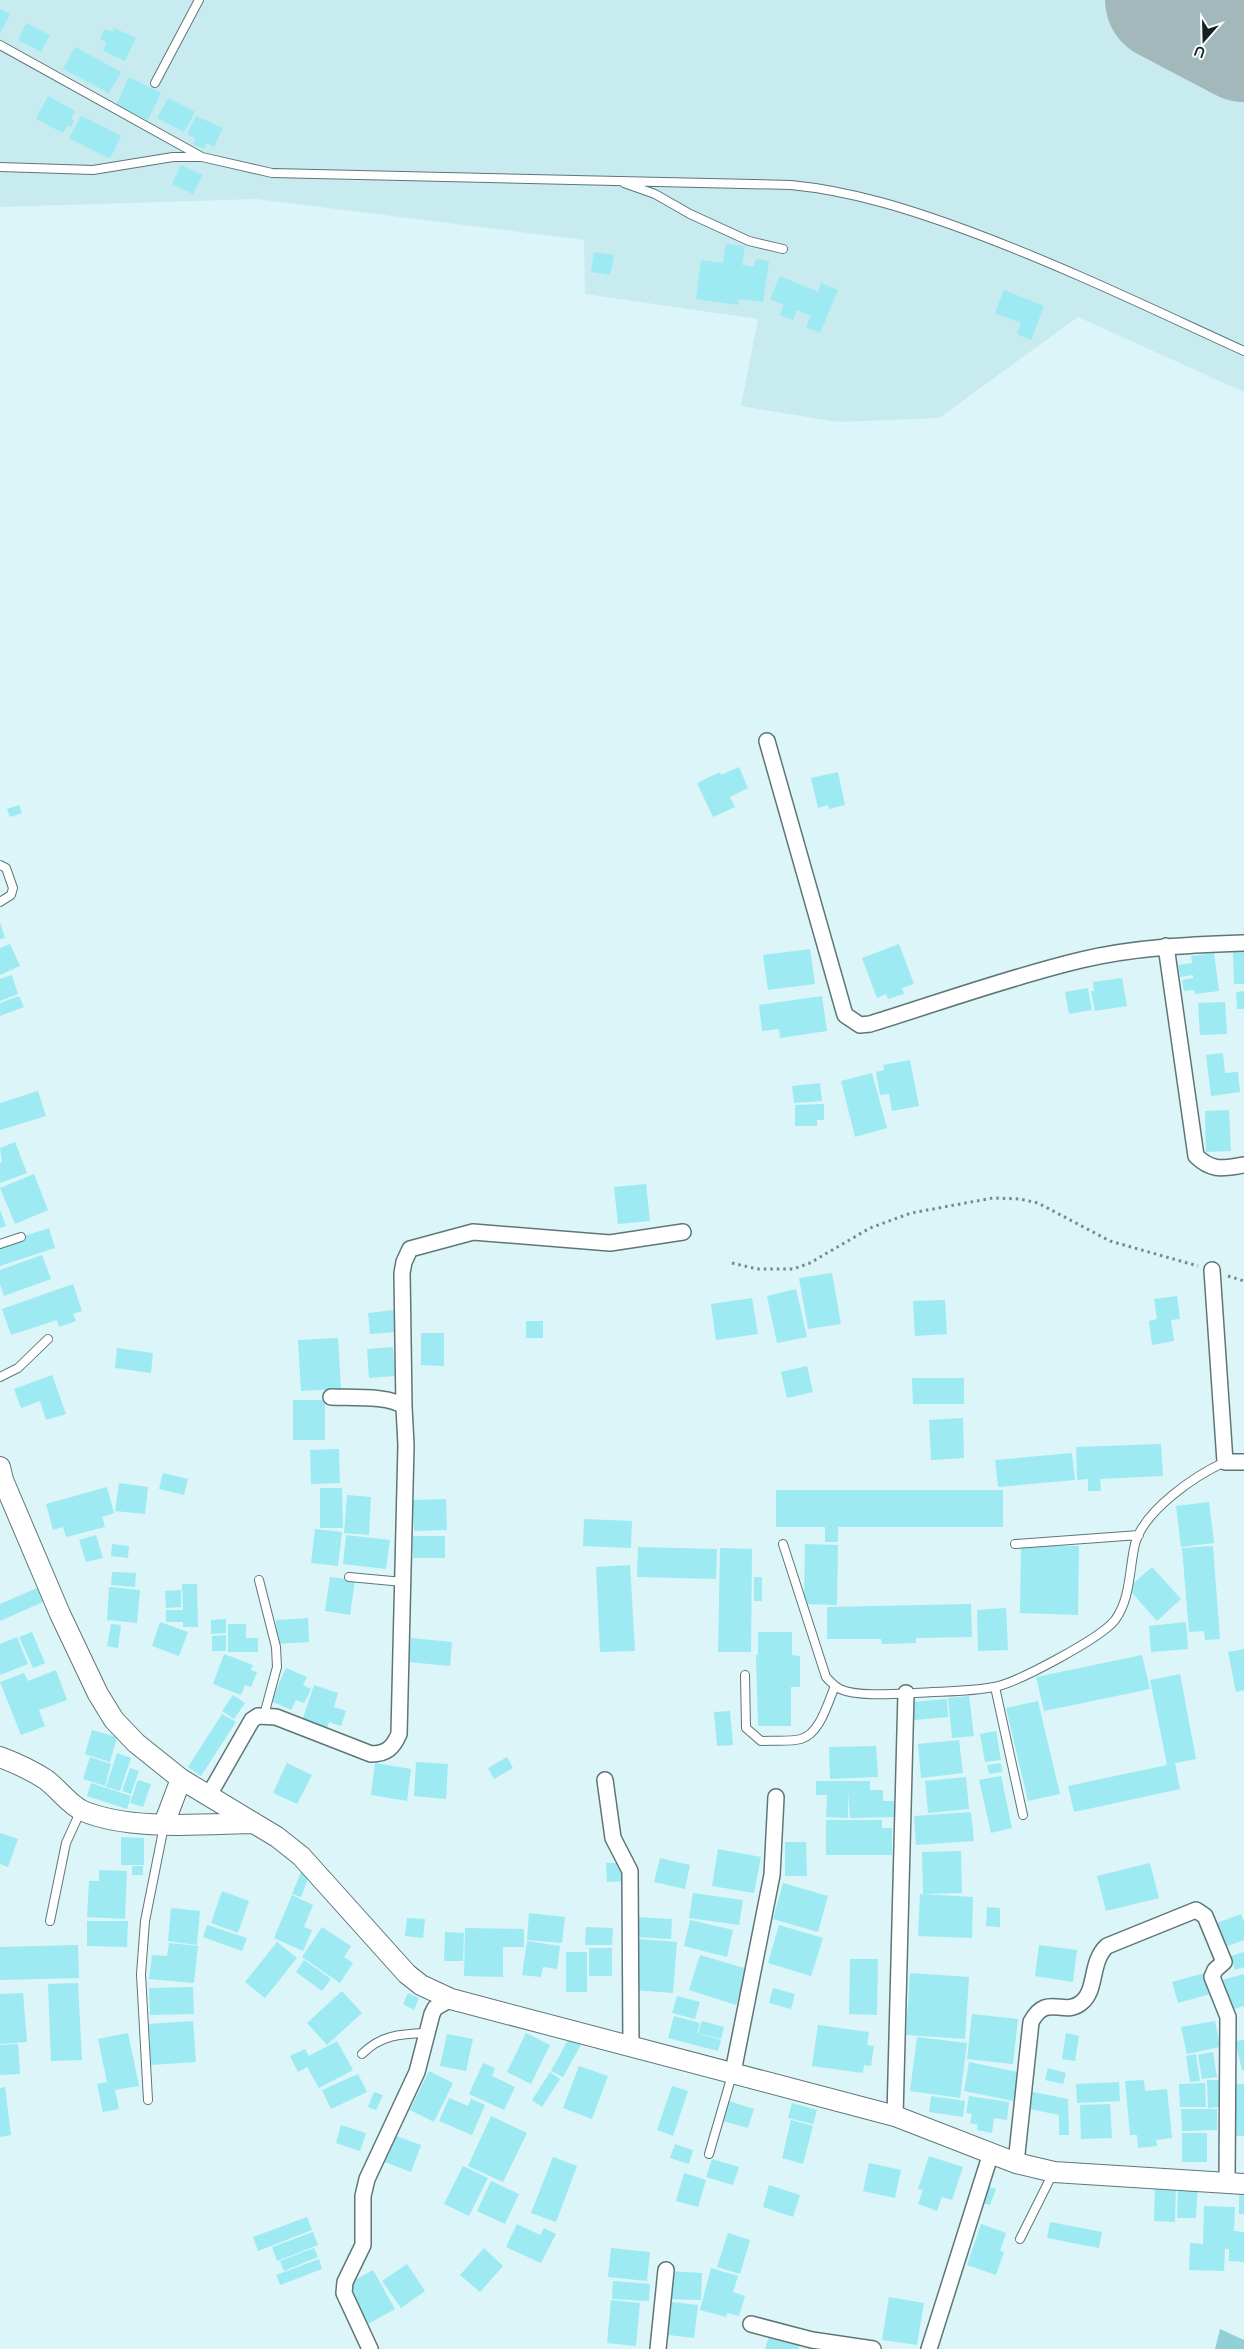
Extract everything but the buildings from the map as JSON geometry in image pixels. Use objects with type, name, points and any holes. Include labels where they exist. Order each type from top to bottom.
[{"type":"street","points":[[767,741],[845,1015],[860,1025],[870,1024],[977,988],[1083,959],[1166,946],[1244,943]]},
{"type":"street","points":[[1166,946],[1196,1156],[1209,1167],[1220,1168],[1244,1165]]},
{"type":"street","points":[[209,1795],[252,1720],[258,1716],[264,1715],[371,1754],[380,1754],[394,1745],[399,1734],[406,1445],[402,1273],[404,1262],[410,1249],[473,1232],[610,1243],[683,1232]]},
{"type":"street","points":[[1212,1270],[1225,1462],[1244,1462]]},
{"type":"street","points":[[331,1398],[389,1400],[399,1403],[404,1408]]},
{"type":"street","points":[[1,1475],[60,1614],[98,1694],[114,1720],[136,1743],[180,1779],[254,1823],[301,1856],[407,1974],[422,1985],[451,1999],[895,2116],[1016,2162],[1054,2172],[1236,2184],[1228,2017],[1212,1977],[1214,1970],[1224,1962],[1205,1916],[1196,1910],[1108,1946],[1097,1958],[1087,1995],[1083,2002],[1070,2006],[1047,2006],[1041,2008],[1035,2015],[1031,2022],[1016,2162]]},
{"type":"street","points":[[895,2116],[906,1693]]},
{"type":"street","points":[[0,1757],[23,1766],[46,1780],[81,1810],[109,1819],[164,1824],[254,1823]]},
{"type":"street","points":[[164,1824],[180,1779]]},
{"type":"street","points":[[606,1780],[614,1838],[630,1871],[631,2046]]},
{"type":"street","points":[[733,2072],[772,1875],[776,1797]]},
{"type":"street","points":[[370,2349],[344,2293],[345,2282],[363,2245],[363,2196],[367,2179],[417,2072],[426,2033],[435,2008],[451,1999]]},
{"type":"street","points":[[929,2349],[991,2153]]},
{"type":"street","points":[[658,2349],[666,2270]]},
{"type":"street","points":[[751,2324],[812,2340],[873,2349]]},
{"type":"lane","points":[[155,83],[199,0]]},
{"type":"lane","points":[[0,56],[2,46],[202,157]]},
{"type":"lane","points":[[0,167],[93,170],[173,157],[202,157],[272,172],[791,185],[825,188],[866,197],[944,222],[1050,262],[1244,351]]},
{"type":"lane","points":[[618,181],[655,194],[748,241],[783,249]]},
{"type":"lane","points":[[0,865],[6,868],[13,888],[11,896],[0,902]]},
{"type":"lane","points":[[0,1244],[21,1237]]},
{"type":"lane","points":[[0,1377],[18,1368],[48,1339]]},
{"type":"lane","points":[[783,1544],[826,1676],[835,1686],[842,1690],[864,1693],[906,1693],[995,1687],[1022,1676],[1092,1640],[1105,1630],[1116,1618],[1125,1598],[1139,1535],[1146,1521],[1202,1472],[1225,1462]]},
{"type":"lane","points":[[1015,1544],[1139,1535]]},
{"type":"lane","points":[[349,1577],[403,1582]]},
{"type":"lane","points":[[259,1580],[276,1647],[277,1667],[264,1715]]},
{"type":"lane","points":[[745,1675],[746,1728],[761,1741],[802,1739],[812,1732],[835,1686]]},
{"type":"lane","points":[[995,1687],[1022,1815]]},
{"type":"lane","points":[[50,1921],[66,1843],[81,1810]]},
{"type":"lane","points":[[148,2100],[141,1974],[145,1921],[156,1854],[164,1824]]},
{"type":"lane","points":[[362,2054],[372,2044],[382,2039],[402,2034],[426,2033]]},
{"type":"lane","points":[[709,2154],[733,2072]]},
{"type":"lane","points":[[1020,2239],[1054,2172]]},
{"type":"path","points":[[732,1263],[757,1269],[793,1269],[810,1263],[870,1228],[911,1213],[993,1198],[1020,1199],[1047,1208],[1110,1241],[1244,1281]]},
{"type":"shaded area","points":[[0,0],[1244,0],[1244,392],[1078,317],[939,418],[838,422],[741,406],[758,319],[585,294],[584,240],[256,199],[0,207]]},
{"type":"shaded area","points":[[1220,2329],[1244,2340],[1244,2349],[1215,2349]]},
{"type":"runway","points":[[1166,0],[1244,41]]}]
